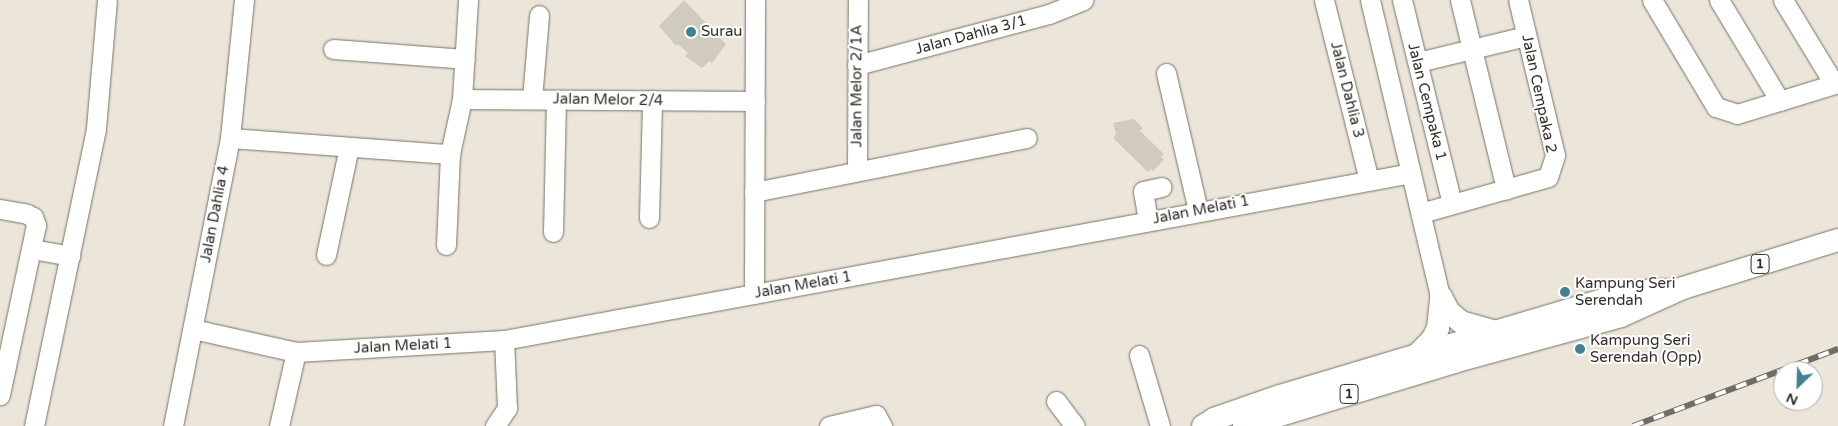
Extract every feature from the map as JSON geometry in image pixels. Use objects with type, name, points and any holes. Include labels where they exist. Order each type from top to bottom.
[{"type":"main road","name":"1","points":[[1244,426],[1452,354],[1621,316],[1683,288],[1838,240]]},
{"type":"main road","name":"1","points":[[1203,426],[1214,419],[1280,396],[1417,355],[1452,354],[1495,332],[1630,292],[1683,288]]},
{"type":"main road","points":[[1441,296],[1449,312],[1460,322],[1495,332]]},
{"type":"main road","points":[[1417,355],[1432,340],[1438,328],[1441,296]]},
{"type":"street","points":[[34,426],[96,128],[107,0]]},
{"type":"street","name":"Jalan Dahlia 4","points":[[173,426],[230,138],[244,0]]},
{"type":"street","points":[[446,245],[450,154],[462,99],[468,0]]},
{"type":"street","points":[[754,294],[755,0]]},
{"type":"street","name":"Jalan Melor 2/1A","points":[[857,171],[858,0]]},
{"type":"street","name":"Jalan Dahlia 3/1","points":[[857,64],[1049,14],[1083,0]]},
{"type":"street","name":"Jalan Dahlia 3","points":[[1324,0],[1369,180]]},
{"type":"street","points":[[1370,0],[1441,296],[1452,354]]},
{"type":"street","name":"Jalan Cempaka 1","points":[[1402,0],[1452,204]]},
{"type":"street","points":[[1460,0],[1506,189]]},
{"type":"street","name":"Jalan Cempaka 2","points":[[1421,213],[1548,176],[1555,155],[1518,0]]},
{"type":"street","points":[[1652,0],[1716,107],[1737,114],[1836,83],[1783,0]]},
{"type":"street","points":[[1719,0],[1780,101]]},
{"type":"street","points":[[532,100],[539,14]]},
{"type":"street","points":[[1418,62],[1526,36]]},
{"type":"street","points":[[333,49],[465,59]]},
{"type":"street","points":[[1166,74],[1198,211]]},
{"type":"street","name":"Jalan Melor 2/4","points":[[462,99],[755,102]]},
{"type":"street","points":[[553,232],[556,100]]},
{"type":"street","points":[[649,218],[652,100]]},
{"type":"street","points":[[230,138],[450,154]]},
{"type":"street","points":[[754,192],[1027,138]]},
{"type":"street","points":[[326,255],[349,147]]},
{"type":"street","name":"Jalan Melati 1","points":[[193,329],[296,352],[504,340],[1411,173]]},
{"type":"street","points":[[1148,220],[1143,191],[1162,187]]},
{"type":"street","points":[[0,209],[33,217],[36,225],[0,395]]},
{"type":"street","points":[[32,249],[70,256]]},
{"type":"street","points":[[495,426],[507,408],[504,340]]},
{"type":"street","points":[[279,426],[296,352]]},
{"type":"street","points":[[1139,355],[1160,426]]},
{"type":"street","points":[[1056,401],[1072,425]]},
{"type":"street","points":[[829,426],[876,415],[882,426]]},
{"type":"building","name":"Surau","points":[[684,0],[726,44],[712,63],[709,61],[702,68],[685,56],[688,53],[678,44],[676,46],[659,26]]},
{"type":"building","points":[[1134,119],[1143,128],[1140,131],[1164,154],[1161,157],[1164,160],[1153,171],[1151,169],[1148,172],[1113,138],[1116,134],[1113,123]]},
{"type":"railway","points":[[1633,426],[1838,349]]},
{"type":"place","name":"Surau","points":[[691,32]]},
{"type":"place","name":"Kampung Seri Serendah","points":[[1565,292]]},
{"type":"place","name":"Kampung Seri Serendah (Opp)","points":[[1580,349]]}]
